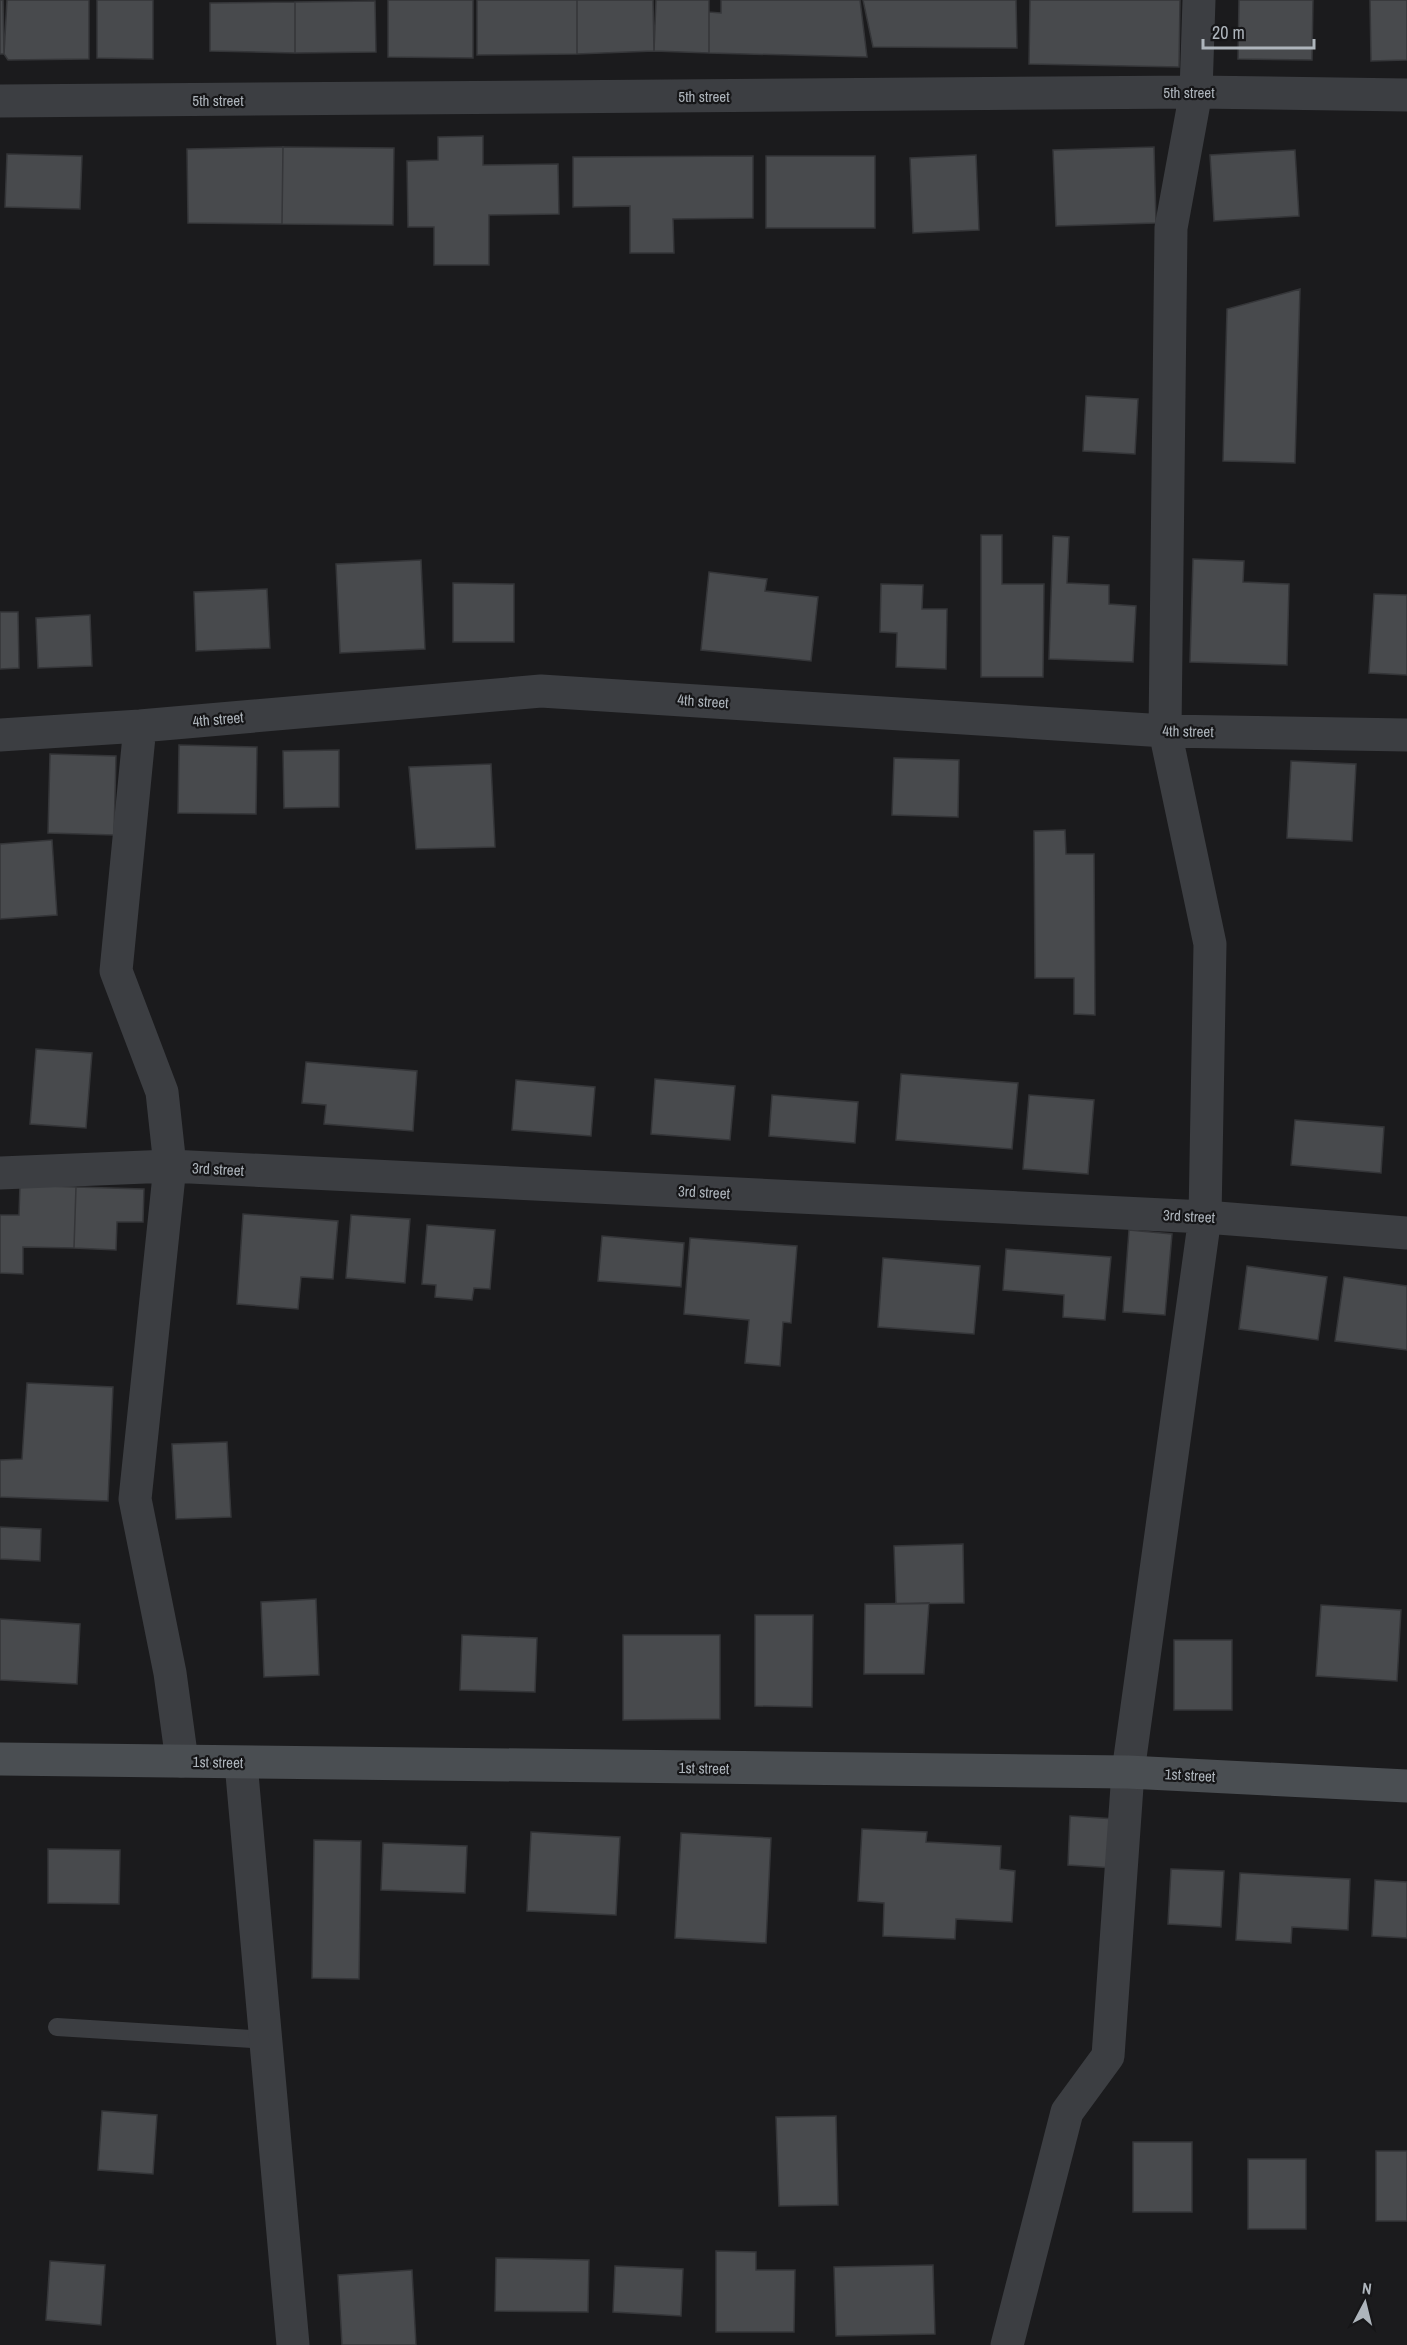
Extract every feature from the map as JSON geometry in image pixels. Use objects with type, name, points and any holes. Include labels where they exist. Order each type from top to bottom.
[{"type":"main road","name":"1st street","points":[[0,1759],[1128,1772],[1407,1785]]},
{"type":"street","points":[[1007,2345],[1067,2112],[1108,2056],[1128,1772],[1205,1217],[1210,944],[1165,731],[1171,228],[1196,92],[1198,0]]},
{"type":"street","name":"5th street","points":[[0,101],[1196,92],[1407,95]]},
{"type":"street","name":"4th street","points":[[0,735],[140,726],[541,690],[1165,731],[1407,735]]},
{"type":"street","points":[[140,726],[116,970],[162,1092],[170,1166],[135,1499],[170,1673],[182,1761]]},
{"type":"street","name":"3rd street","points":[[0,1173],[170,1166],[1205,1217],[1407,1233]]},
{"type":"street","points":[[241,1762],[293,2345]]},
{"type":"lane","points":[[57,2027],[267,2040]]},
{"type":"building","points":[[0,0],[3,0],[4,54],[0,54]]},
{"type":"building","points":[[7,0],[89,0],[89,59],[8,60],[4,54]]},
{"type":"building","points":[[97,0],[153,0],[153,59],[97,58]]},
{"type":"building","points":[[388,0],[473,0],[473,58],[388,57]]},
{"type":"building","points":[[477,0],[577,0],[577,54],[477,55]]},
{"type":"building","points":[[577,0],[653,0],[654,51],[577,54]]},
{"type":"building","points":[[656,0],[709,0],[709,53],[654,51]]},
{"type":"building","points":[[721,0],[860,0],[867,57],[709,53],[709,12],[721,13]]},
{"type":"building","points":[[863,0],[1016,0],[1017,48],[873,47]]},
{"type":"building","points":[[1030,0],[1180,0],[1179,67],[1029,64]]},
{"type":"building","points":[[1239,0],[1313,0],[1312,60],[1238,59]]},
{"type":"building","points":[[1370,0],[1407,0],[1407,60],[1371,61]]},
{"type":"building","points":[[375,1],[376,52],[295,53],[295,2]]},
{"type":"building","points":[[295,2],[295,53],[210,51],[210,3]]},
{"type":"building","points":[[483,136],[483,165],[558,164],[559,214],[489,215],[489,265],[434,265],[434,227],[408,227],[407,161],[438,160],[438,137]]},
{"type":"building","points":[[283,147],[282,224],[188,223],[187,149]]},
{"type":"building","points":[[283,147],[394,148],[393,225],[282,224]]},
{"type":"building","points":[[1154,147],[1156,223],[1056,226],[1053,150]]},
{"type":"building","points":[[1295,150],[1299,216],[1214,221],[1210,155]]},
{"type":"building","points":[[7,154],[82,156],[80,209],[5,207]]},
{"type":"building","points":[[976,155],[979,230],[913,233],[910,158]]},
{"type":"building","points":[[753,156],[753,218],[673,219],[674,253],[630,253],[630,206],[573,207],[573,157]]},
{"type":"building","points":[[766,156],[875,156],[875,228],[766,228]]},
{"type":"building","points":[[1300,289],[1295,463],[1223,461],[1227,309]]},
{"type":"building","points":[[1086,396],[1138,399],[1135,454],[1083,451]]},
{"type":"building","points":[[981,535],[1002,535],[1002,584],[1044,584],[1043,677],[981,677]]},
{"type":"building","points":[[1053,536],[1069,537],[1067,583],[1109,585],[1109,604],[1136,606],[1133,662],[1049,659]]},
{"type":"building","points":[[1193,559],[1244,561],[1243,582],[1289,584],[1287,665],[1190,662]]},
{"type":"building","points":[[421,560],[425,649],[340,653],[336,564]]},
{"type":"building","points":[[709,572],[767,579],[765,591],[818,597],[811,661],[701,650]]},
{"type":"building","points":[[453,583],[514,584],[514,642],[453,642]]},
{"type":"building","points":[[881,584],[923,585],[922,609],[947,609],[946,669],[896,667],[897,633],[880,632]]},
{"type":"building","points":[[267,589],[270,648],[196,651],[194,592]]},
{"type":"building","points":[[1374,594],[1407,595],[1407,675],[1369,673]]},
{"type":"building","points":[[0,612],[18,612],[19,668],[0,669]]},
{"type":"building","points":[[90,615],[92,666],[38,668],[36,618]]},
{"type":"building","points":[[179,745],[257,747],[256,814],[178,813]]},
{"type":"building","points":[[339,750],[339,807],[284,808],[283,751]]},
{"type":"building","points":[[50,754],[116,756],[114,835],[48,833]]},
{"type":"building","points":[[894,758],[959,760],[958,817],[892,815]]},
{"type":"building","points":[[1291,761],[1356,764],[1352,841],[1287,838]]},
{"type":"building","points":[[491,764],[495,847],[416,849],[409,767]]},
{"type":"building","points":[[1065,830],[1066,854],[1094,854],[1095,1015],[1074,1014],[1074,978],[1035,978],[1034,831]]},
{"type":"building","points":[[52,840],[57,915],[0,919],[0,844]]},
{"type":"building","points":[[36,1049],[92,1053],[86,1128],[30,1124]]},
{"type":"building","points":[[306,1062],[417,1071],[413,1131],[324,1124],[326,1105],[302,1103]]},
{"type":"building","points":[[901,1074],[1018,1083],[1012,1149],[896,1140]]},
{"type":"building","points":[[655,1079],[735,1086],[730,1140],[651,1134]]},
{"type":"building","points":[[516,1080],[595,1087],[591,1136],[512,1130]]},
{"type":"building","points":[[772,1095],[858,1102],[855,1143],[769,1136]]},
{"type":"building","points":[[1029,1095],[1094,1100],[1088,1174],[1023,1169]]},
{"type":"building","points":[[1295,1120],[1384,1127],[1381,1173],[1291,1165]]},
{"type":"building","points":[[20,1185],[76,1187],[74,1248],[23,1247],[23,1274],[0,1273],[0,1215],[19,1215]]},
{"type":"building","points":[[76,1187],[144,1189],[143,1222],[117,1222],[116,1250],[74,1248]]},
{"type":"building","points":[[243,1214],[338,1221],[333,1279],[301,1277],[298,1309],[237,1304]]},
{"type":"building","points":[[351,1215],[410,1219],[405,1283],[346,1278]]},
{"type":"building","points":[[427,1225],[495,1230],[490,1289],[474,1288],[472,1300],[435,1297],[436,1285],[422,1284]]},
{"type":"building","points":[[1129,1230],[1172,1234],[1165,1315],[1123,1312]]},
{"type":"building","points":[[602,1236],[684,1243],[681,1287],[598,1281]]},
{"type":"building","points":[[690,1238],[797,1246],[791,1323],[783,1322],[780,1366],[745,1363],[749,1320],[684,1314]]},
{"type":"building","points":[[1006,1249],[1111,1257],[1105,1320],[1063,1317],[1064,1295],[1003,1290]]},
{"type":"building","points":[[883,1258],[980,1266],[974,1334],[878,1327]]},
{"type":"building","points":[[1247,1266],[1327,1277],[1318,1340],[1239,1329]]},
{"type":"building","points":[[1344,1277],[1407,1286],[1407,1350],[1335,1341]]},
{"type":"building","points":[[27,1383],[113,1387],[108,1501],[0,1497],[0,1460],[22,1459]]},
{"type":"building","points":[[227,1442],[231,1517],[176,1519],[172,1444]]},
{"type":"building","points":[[0,1527],[41,1529],[40,1561],[0,1559]]},
{"type":"building","points":[[963,1544],[964,1603],[896,1604],[894,1546]]},
{"type":"building","points":[[316,1599],[319,1675],[264,1677],[261,1602]]},
{"type":"building","points":[[929,1603],[924,1674],[864,1674],[865,1604]]},
{"type":"building","points":[[1321,1605],[1401,1610],[1397,1681],[1316,1676]]},
{"type":"building","points":[[755,1615],[813,1615],[812,1707],[755,1706]]},
{"type":"building","points":[[0,1619],[80,1624],[77,1684],[0,1680]]},
{"type":"building","points":[[462,1635],[537,1638],[535,1692],[460,1690]]},
{"type":"building","points":[[623,1635],[720,1635],[720,1719],[623,1720]]},
{"type":"building","points":[[1174,1640],[1232,1640],[1232,1710],[1174,1710]]},
{"type":"building","points":[[1070,1816],[1116,1819],[1114,1868],[1068,1865]]},
{"type":"building","points":[[862,1829],[927,1832],[926,1842],[1001,1846],[1000,1869],[1015,1871],[1012,1922],[956,1919],[955,1939],[883,1936],[884,1903],[858,1901]]},
{"type":"building","points":[[531,1832],[620,1837],[616,1915],[527,1911]]},
{"type":"building","points":[[681,1833],[771,1838],[766,1943],[675,1938]]},
{"type":"building","points":[[314,1840],[361,1841],[359,1979],[312,1978]]},
{"type":"building","points":[[383,1843],[467,1846],[465,1893],[381,1890]]},
{"type":"building","points":[[48,1849],[120,1850],[119,1904],[48,1903]]},
{"type":"building","points":[[1171,1869],[1224,1871],[1221,1927],[1168,1924]]},
{"type":"building","points":[[1240,1873],[1350,1879],[1348,1930],[1292,1927],[1291,1943],[1236,1940]]},
{"type":"building","points":[[1375,1880],[1407,1882],[1407,1938],[1372,1936]]},
{"type":"building","points":[[102,2111],[157,2115],[153,2174],[98,2170]]},
{"type":"building","points":[[836,2116],[838,2205],[779,2206],[776,2117]]},
{"type":"building","points":[[1133,2142],[1192,2142],[1192,2212],[1133,2212]]},
{"type":"building","points":[[1376,2151],[1407,2151],[1407,2221],[1376,2221]]},
{"type":"building","points":[[1248,2159],[1306,2159],[1306,2229],[1248,2229]]},
{"type":"building","points":[[716,2251],[756,2252],[756,2270],[795,2270],[794,2332],[716,2332]]},
{"type":"building","points":[[496,2258],[589,2260],[588,2312],[495,2311]]},
{"type":"building","points":[[50,2261],[105,2265],[101,2325],[46,2320]]},
{"type":"building","points":[[933,2265],[935,2334],[836,2336],[834,2267]]},
{"type":"building","points":[[615,2266],[683,2269],[681,2316],[613,2312]]},
{"type":"building","points":[[412,2270],[416,2345],[342,2345],[338,2275]]}]
